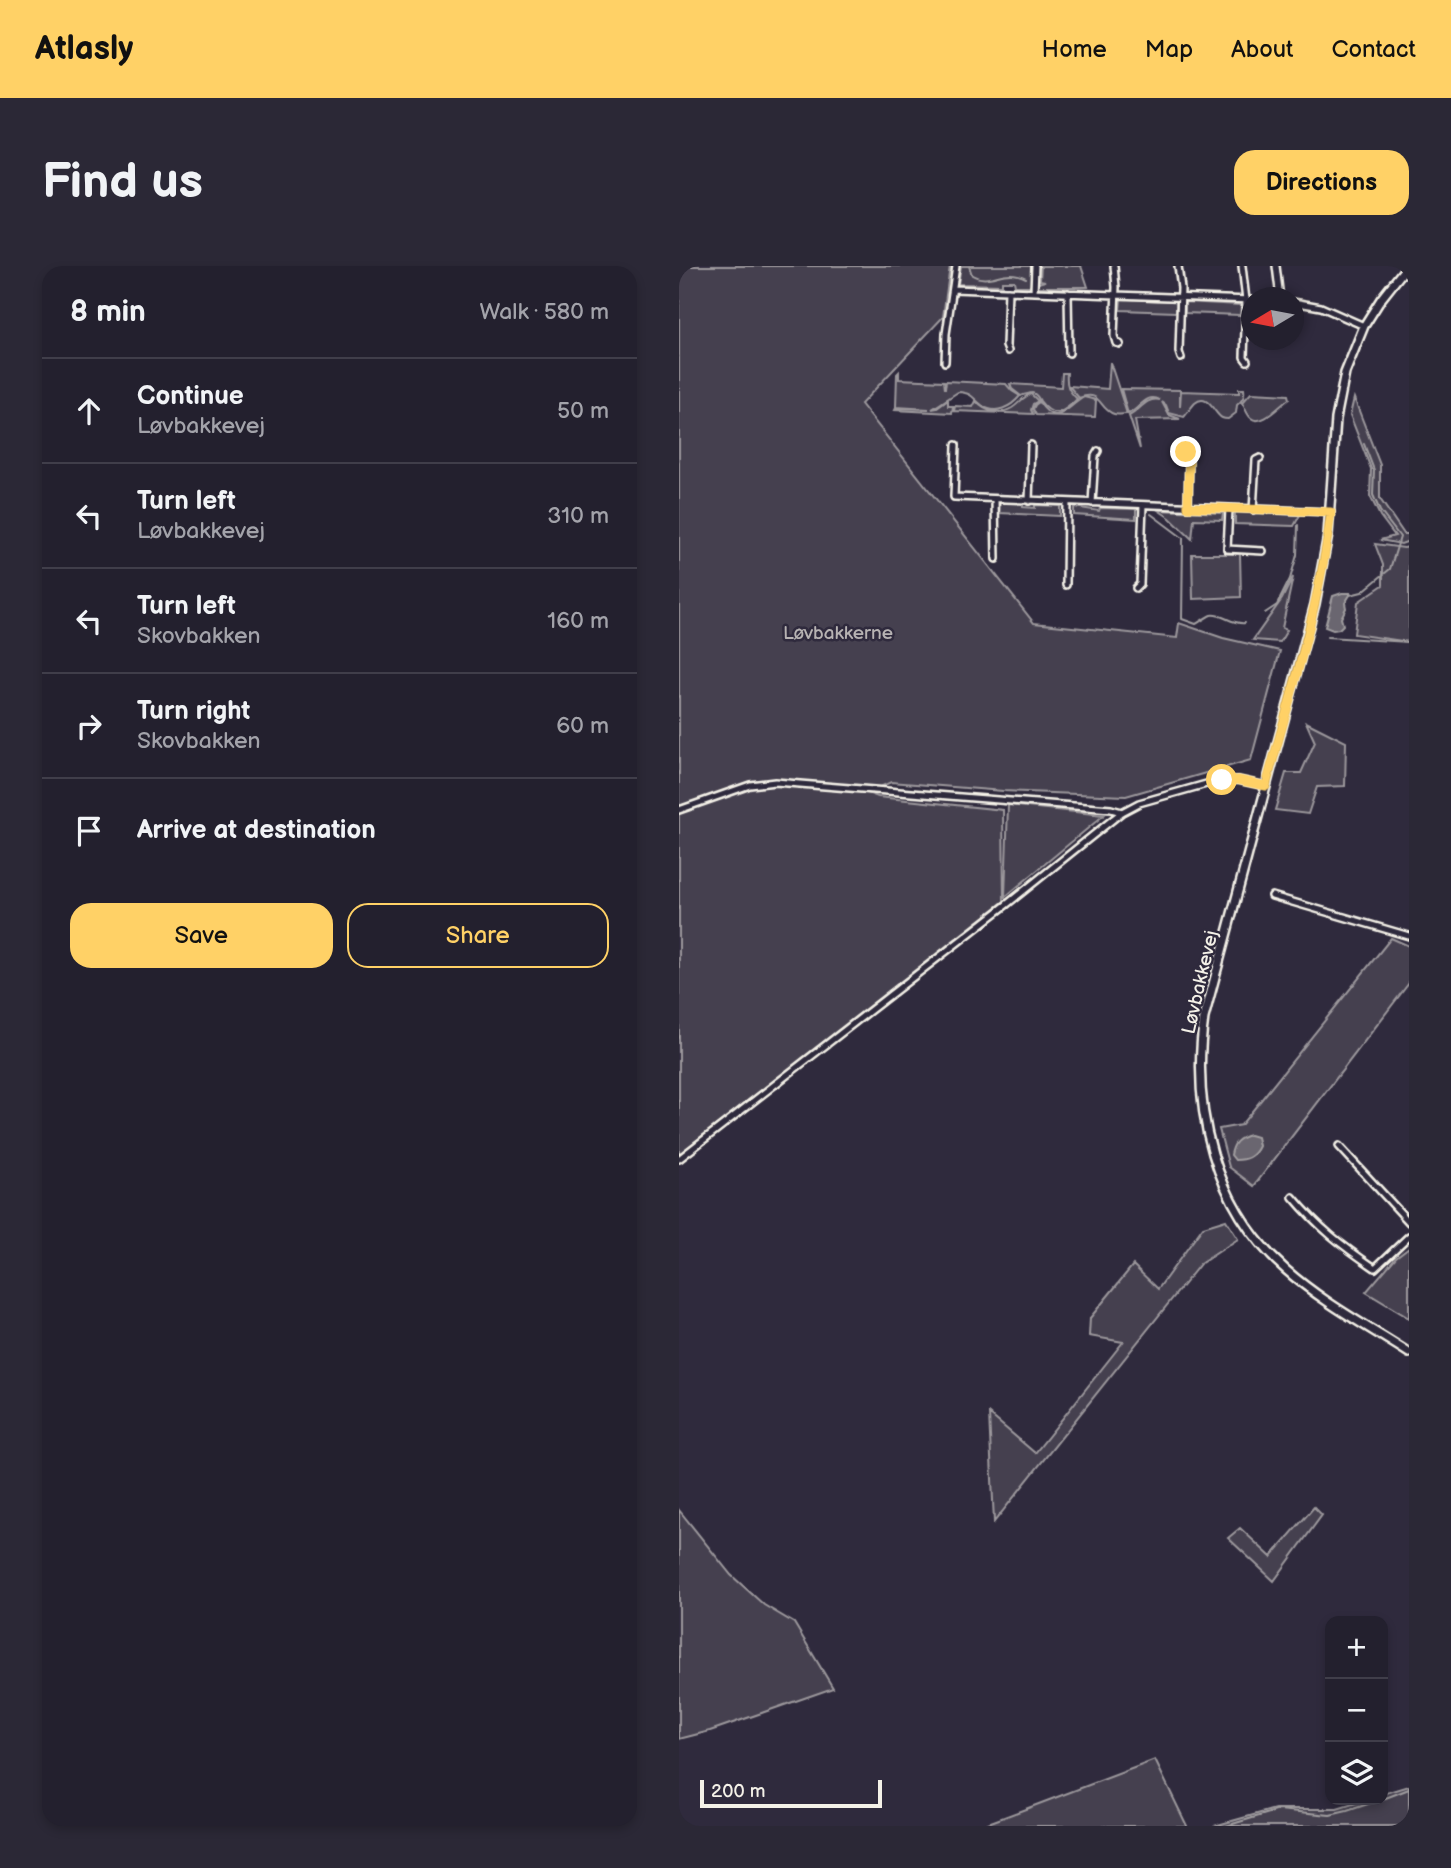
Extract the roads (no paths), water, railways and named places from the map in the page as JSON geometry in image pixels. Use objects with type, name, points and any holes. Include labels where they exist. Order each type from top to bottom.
[{"type":"street","points":[[945,362],[946,334],[956,266]]},
{"type":"street","points":[[1034,292],[1035,266]]},
{"type":"street","points":[[1114,266],[1114,336],[1116,343],[1120,344]]},
{"type":"street","points":[[1178,266],[1181,358]]},
{"type":"street","points":[[1242,266],[1246,287]]},
{"type":"street","points":[[1276,266],[1279,287]]},
{"type":"street","name":"Løvbakkevej","points":[[1407,266],[1364,326],[1345,373],[1333,442],[1331,512],[1323,565],[1315,604],[1204,1018],[1200,1046],[1200,1080],[1206,1131],[1214,1159],[1234,1204],[1265,1249],[1310,1290],[1409,1353]]},
{"type":"street","points":[[953,289],[1241,300]]},
{"type":"street","points":[[1008,291],[1008,351]]},
{"type":"street","points":[[1068,293],[1069,353]]},
{"type":"street","points":[[1304,304],[1321,307],[1364,326]]},
{"type":"street","points":[[1245,350],[1244,357],[1247,360]]},
{"type":"street","points":[[956,445],[954,498],[1331,512]]},
{"type":"street","points":[[1029,500],[1031,445]]},
{"type":"street","points":[[1092,503],[1095,456],[1098,451]]},
{"type":"street","points":[[1186,452],[1189,456],[1188,507]]},
{"type":"street","points":[[1253,510],[1256,460],[1260,458]]},
{"type":"street","points":[[996,499],[996,559]]},
{"type":"street","points":[[1066,585],[1067,502]]},
{"type":"street","points":[[1136,588],[1140,584],[1143,505]]},
{"type":"street","points":[[1229,509],[1227,550],[1263,551]]},
{"type":"street","points":[[679,1159],[1122,812],[1139,803],[1217,781],[1238,780],[1266,786]]},
{"type":"street","points":[[679,810],[750,785],[775,782],[1122,812]]},
{"type":"street","points":[[1272,896],[1409,936]]},
{"type":"street","points":[[1339,1146],[1409,1222]]},
{"type":"street","points":[[1293,1198],[1313,1222],[1375,1268],[1409,1236]]},
{"type":"waterway","points":[[969,266],[972,275],[979,278],[1011,274],[1026,278]]},
{"type":"waterway","points":[[1350,595],[1362,592],[1390,569],[1400,537],[1380,511],[1373,495],[1374,470],[1364,444]]},
{"type":"waterway","points":[[1151,514],[1183,538],[1182,619],[1196,624],[1215,615],[1245,623]]},
{"type":"waterway","points":[[1265,613],[1277,605],[1290,579],[1297,555],[1298,525]]},
{"type":"waterway","points":[[1327,637],[1409,642]]},
{"type":"waterway","points":[[1388,1797],[1409,1789]]},
{"type":"waterway","points":[[1226,1826],[1279,1810],[1330,1815],[1365,1805]]},
{"type":"park label","name":"Løvbakkerne","points":[[838,632]]}]
